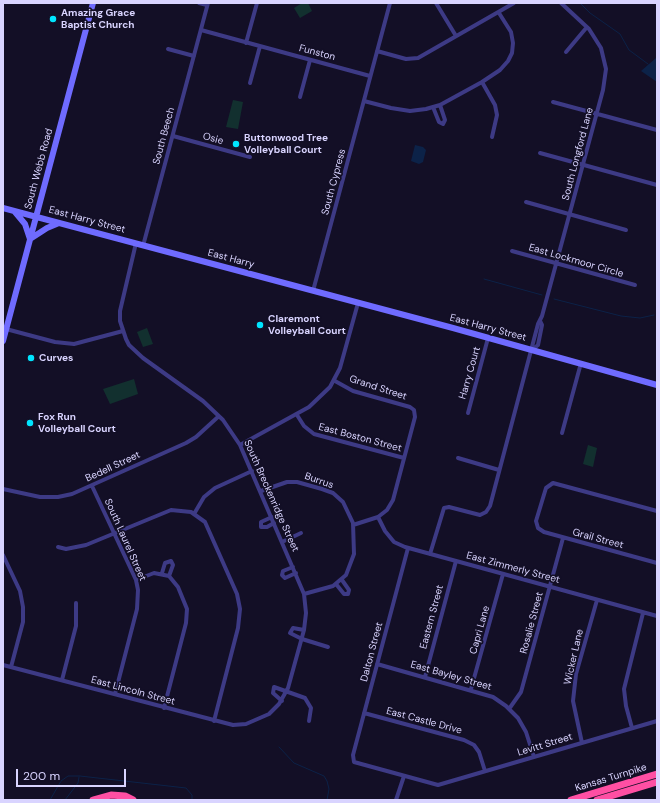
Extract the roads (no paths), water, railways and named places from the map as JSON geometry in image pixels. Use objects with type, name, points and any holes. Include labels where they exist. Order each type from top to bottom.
[{"type":"highway","name":"Kansas Turnpike","points":[[571,800],[657,774]]},
{"type":"highway","name":"Kansas Turnpike","points":[[597,800],[657,782]]},
{"type":"highway","points":[[93,800],[103,796],[117,795],[133,800]]},
{"type":"highway","points":[[101,800],[114,798],[124,800]]},
{"type":"main road","name":"South Webb Road","points":[[3,341],[93,3]]},
{"type":"main road","name":"East Harry Street","points":[[3,208],[143,246]]},
{"type":"main road","points":[[15,212],[25,224],[30,239],[47,228],[59,223]]},
{"type":"main road","name":"East Harry","points":[[143,246],[313,291]]},
{"type":"main road","name":"East Harry Street","points":[[313,291],[657,385]]},
{"type":"street","points":[[199,3],[207,4]]},
{"type":"street","points":[[201,30],[246,42],[257,3]]},
{"type":"street","name":"South Cypress","points":[[313,291],[390,3]]},
{"type":"street","points":[[436,3],[456,36]]},
{"type":"street","points":[[377,51],[406,59],[421,57],[514,3]]},
{"type":"street","name":"South Longford Lane","points":[[430,554],[444,508],[449,507],[480,514],[486,512],[490,506],[538,324],[540,322],[570,214],[603,90],[606,69],[601,48],[587,27],[561,3]]},
{"type":"street","name":"South Beech","points":[[143,246],[207,4]]},
{"type":"street","points":[[364,101],[410,111],[440,105],[482,82],[500,70],[508,61],[512,53],[513,43],[511,32],[499,13]]},
{"type":"street","points":[[566,52],[587,27]]},
{"type":"street","name":"Funston","points":[[246,42],[370,76]]},
{"type":"street","points":[[250,83],[260,46]]},
{"type":"street","points":[[168,49],[194,56]]},
{"type":"street","points":[[300,97],[310,60]]},
{"type":"street","points":[[482,82],[495,105],[497,115],[492,137]]},
{"type":"street","points":[[552,102],[657,130]]},
{"type":"street","points":[[434,107],[439,122],[443,124],[445,120],[440,105]]},
{"type":"street","name":"Osie","points":[[172,136],[250,157]]},
{"type":"street","points":[[540,153],[657,185]]},
{"type":"street","points":[[526,202],[626,230]]},
{"type":"street","name":"South Breckenridge Street","points":[[136,244],[120,311],[123,331],[130,345],[143,358],[203,401],[219,416],[240,445],[304,594],[306,613],[304,630],[287,691],[282,701],[273,711],[259,719]]},
{"type":"street","name":"East Lockmoor Circle","points":[[512,251],[635,285]]},
{"type":"street","points":[[240,445],[297,415],[320,398],[335,381],[358,303]]},
{"type":"street","points":[[6,329],[55,342],[74,344],[123,331]]},
{"type":"street","name":"Harry Court","points":[[468,413],[488,338]]},
{"type":"street","points":[[562,433],[581,364]]},
{"type":"street","name":"Grand Street","points":[[335,381],[353,391],[410,407],[414,412],[415,417],[404,458]]},
{"type":"street","name":"East Boston Street","points":[[297,415],[304,426],[314,434],[404,458]]},
{"type":"street","name":"Bedell Street","points":[[3,489],[34,496],[53,497],[72,494],[186,443],[219,416]]},
{"type":"street","points":[[353,525],[378,517],[387,510],[393,500],[404,458]]},
{"type":"street","points":[[458,458],[499,470]]},
{"type":"street","points":[[194,514],[204,497],[215,488],[252,471]]},
{"type":"street","name":"Burrus","points":[[261,491],[287,482],[297,482],[334,493],[342,502],[353,525],[354,554],[348,572],[342,580],[336,584],[304,594]]},
{"type":"street","name":"Grail Street","points":[[657,511],[557,484],[550,484],[546,488],[536,521],[541,531],[657,563]]},
{"type":"street","name":"South Laurel Street","points":[[92,486],[136,580],[138,590],[138,608],[115,694]]},
{"type":"street","points":[[58,547],[66,549],[86,545],[167,510],[183,510],[194,514],[202,520],[208,528],[237,594],[240,609],[238,628],[214,721]]},
{"type":"street","points":[[272,517],[261,522],[261,527],[267,527],[274,523]]},
{"type":"street","name":"East Zimmerly Street","points":[[378,517],[385,531],[394,542],[408,548],[657,616]]},
{"type":"street","points":[[282,542],[301,533]]},
{"type":"street","name":"Rosalie Street","points":[[509,709],[521,692],[563,538]]},
{"type":"street","name":"Dalton Street","points":[[404,776],[357,763],[353,760],[364,712],[408,548]]},
{"type":"street","points":[[3,556],[20,591],[24,607],[23,622],[11,667]]},
{"type":"street","points":[[162,573],[165,563],[169,561],[173,565],[169,576]]},
{"type":"street","name":"Eastern Street","points":[[425,677],[456,561]]},
{"type":"street","points":[[293,567],[283,571],[282,575],[285,578],[296,573]]},
{"type":"street","points":[[136,580],[152,573],[162,573],[169,576],[175,582],[186,605],[188,616],[164,708]]},
{"type":"street","name":"Capri Lane","points":[[471,689],[503,574]]},
{"type":"street","points":[[336,584],[344,594],[348,594],[350,590],[342,580]]},
{"type":"street","name":"Wicker Lane","points":[[582,743],[573,701],[576,674],[597,600]]},
{"type":"street","points":[[62,680],[76,626],[76,603]]},
{"type":"street","points":[[632,728],[626,706],[624,689],[644,613]]},
{"type":"street","points":[[304,630],[293,628],[290,630],[292,635],[328,647]]},
{"type":"street","name":"East Bayley Street","points":[[377,664],[471,689],[493,697],[518,718],[526,732],[534,758]]},
{"type":"street","name":"East Lincoln Street","points":[[3,665],[214,721],[238,725],[259,719]]},
{"type":"street","points":[[282,701],[273,693],[272,689],[277,687],[308,701],[311,709],[309,721]]},
{"type":"street","name":"East Castle Drive","points":[[364,712],[464,740],[474,745],[480,752],[485,771]]},
{"type":"street","name":"Levitt Street","points":[[404,776],[438,785],[657,721]]},
{"type":"street","points":[[396,800],[404,776]]},
{"type":"water","points":[[657,58],[657,82],[641,71]]},
{"type":"water","points":[[415,145],[423,147],[426,150],[423,162],[419,164],[411,161]]},
{"type":"waterway","points":[[580,3],[590,13],[620,34],[629,50],[648,64]]},
{"type":"waterway","points":[[484,279],[542,295]]},
{"type":"waterway","points":[[554,299],[621,316],[640,318],[654,315]]},
{"type":"waterway","points":[[279,747],[294,763],[324,776],[329,789],[327,800]]},
{"type":"waterway","points":[[50,800],[61,781],[68,776],[80,776],[186,788],[192,795],[192,800]]},
{"type":"waterway","points":[[65,800],[78,783],[79,777]]},
{"type":"place","name":"Amazing Grace Baptist Church","points":[[53,19]]},
{"type":"place","name":"Buttonwood Tree Volleyball Court","points":[[236,144]]},
{"type":"place","name":"Claremont Volleyball Court","points":[[260,325]]},
{"type":"place","name":"Curves","points":[[31,358]]},
{"type":"place","name":"Fox Run Volleyball Court","points":[[30,423]]}]
